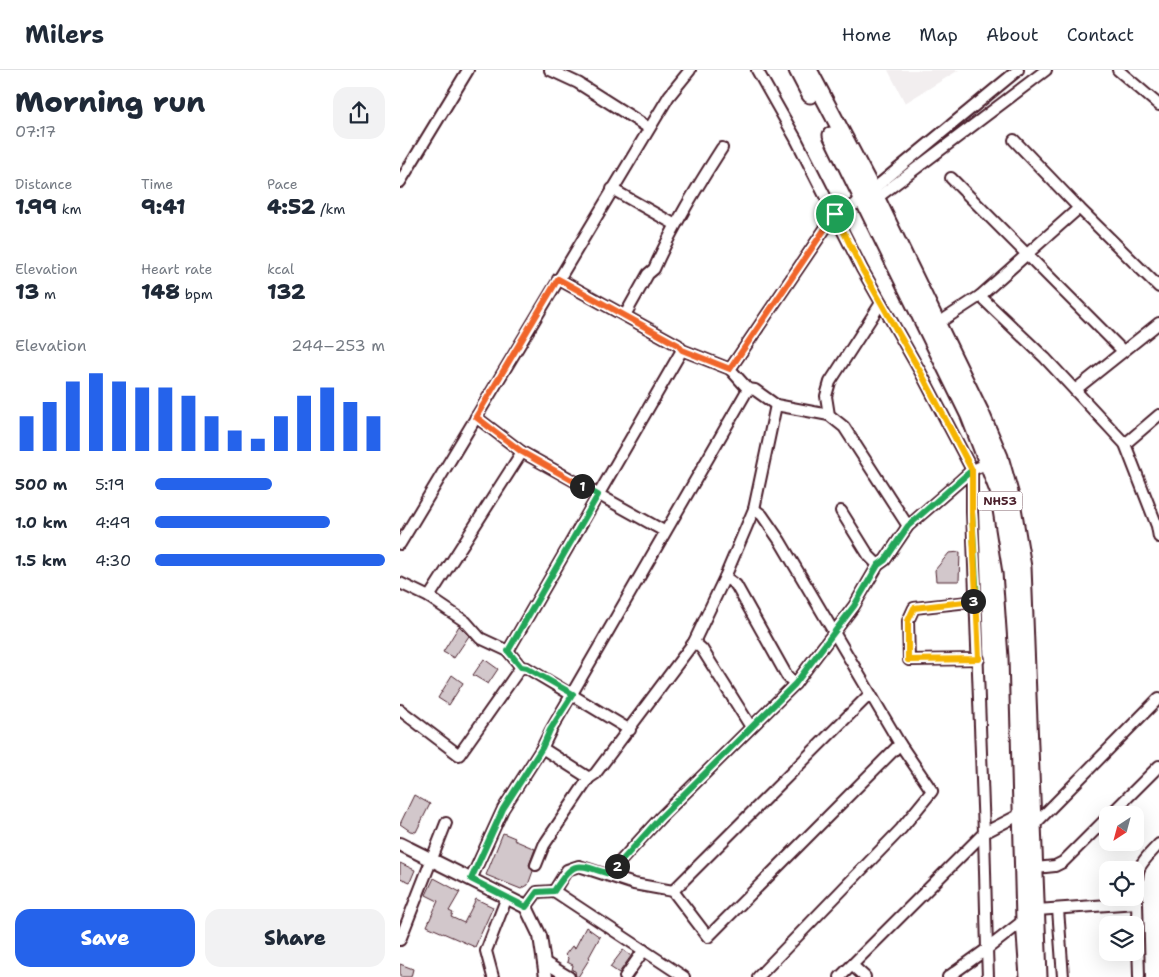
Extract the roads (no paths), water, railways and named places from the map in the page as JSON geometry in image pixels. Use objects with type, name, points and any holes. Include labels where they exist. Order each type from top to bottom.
[{"type":"highway","name":"NH53","points":[[797,70],[866,199],[937,324],[1000,457],[1016,515],[1024,567],[1040,977]]},
{"type":"highway","name":"NH53","points":[[809,70],[866,199],[989,463],[998,491],[1011,572],[1017,657],[1023,813],[1024,920],[1028,977]]},
{"type":"main road","points":[[400,844],[526,907],[540,936],[546,977]]},
{"type":"street","points":[[400,182],[468,70]]},
{"type":"street","points":[[550,70],[578,83],[649,128]]},
{"type":"street","points":[[400,544],[649,128],[669,96],[690,70]]},
{"type":"street","points":[[757,70],[835,214],[880,303],[921,373],[972,470],[988,977]]},
{"type":"street","points":[[866,199],[1018,70]]},
{"type":"street","points":[[730,369],[835,214],[866,199],[1046,70]]},
{"type":"street","points":[[1118,70],[1159,104]]},
{"type":"street","points":[[1014,140],[1159,287]]},
{"type":"street","points":[[625,315],[648,274],[654,269],[674,224],[686,211],[722,148]]},
{"type":"street","points":[[951,178],[1028,253],[1122,350]]},
{"type":"street","points":[[612,189],[674,224]]},
{"type":"street","points":[[937,324],[980,296],[1079,208]]},
{"type":"street","points":[[558,279],[678,345],[682,350],[730,369],[748,389],[755,390],[776,405],[800,408],[822,415],[829,414]]},
{"type":"street","points":[[980,296],[1075,390],[1125,444],[1157,526],[1159,537]]},
{"type":"street","points":[[880,303],[830,382],[826,396],[829,414],[844,427],[908,526]]},
{"type":"street","points":[[1075,390],[1122,350],[1159,323]]},
{"type":"street","points":[[508,651],[682,350]]},
{"type":"street","points":[[471,879],[503,809],[542,748],[550,730],[573,694],[664,531],[672,522],[748,389]]},
{"type":"street","points":[[536,865],[544,845],[589,778],[595,774],[630,730],[694,642],[725,577],[754,509],[776,405]]},
{"type":"street","points":[[1125,444],[1159,415]]},
{"type":"street","points":[[476,417],[522,452],[664,531]]},
{"type":"street","points":[[429,597],[522,452]]},
{"type":"street","points":[[613,875],[617,865],[660,818],[795,684],[835,633],[854,606],[878,565],[885,560],[908,526],[972,470],[989,463]]},
{"type":"street","points":[[754,509],[762,515],[780,541],[900,744],[932,791],[902,829],[758,977]]},
{"type":"street","points":[[841,511],[869,556],[878,565]]},
{"type":"street","points":[[725,577],[736,585],[787,676],[795,684]]},
{"type":"street","points":[[400,583],[429,597],[466,622],[480,638],[508,651],[521,667],[527,668],[573,694],[630,730]]},
{"type":"street","points":[[977,601],[914,608],[908,621],[908,660],[979,659]]},
{"type":"street","points":[[694,642],[702,649],[751,727]]},
{"type":"street","points":[[400,710],[459,755],[521,667]]},
{"type":"street","points":[[673,891],[870,694]]},
{"type":"street","points":[[1034,825],[1159,698]]},
{"type":"street","points":[[554,891],[567,870],[578,866],[613,875],[634,884],[673,891],[708,937],[900,744]]},
{"type":"street","points":[[542,748],[589,778]]},
{"type":"street","points":[[1119,806],[1159,766]]},
{"type":"street","points":[[840,977],[984,833],[1023,813]]},
{"type":"street","points":[[400,940],[446,823]]},
{"type":"street","points":[[1036,868],[1054,866],[1063,862],[1099,826]]},
{"type":"street","points":[[1142,861],[1159,844]]},
{"type":"street","points":[[526,907],[537,892],[554,891],[684,977]]},
{"type":"street","points":[[493,977],[486,951],[508,897]]},
{"type":"street","points":[[948,977],[1037,910],[1099,905]]},
{"type":"street","points":[[1136,906],[1140,977]]},
{"type":"street","points":[[1058,909],[1063,977]]},
{"type":"street","points":[[625,977],[644,950]]},
{"type":"street","points":[[544,962],[569,977]]},
{"type":"street","points":[[853,966],[865,977]]}]
